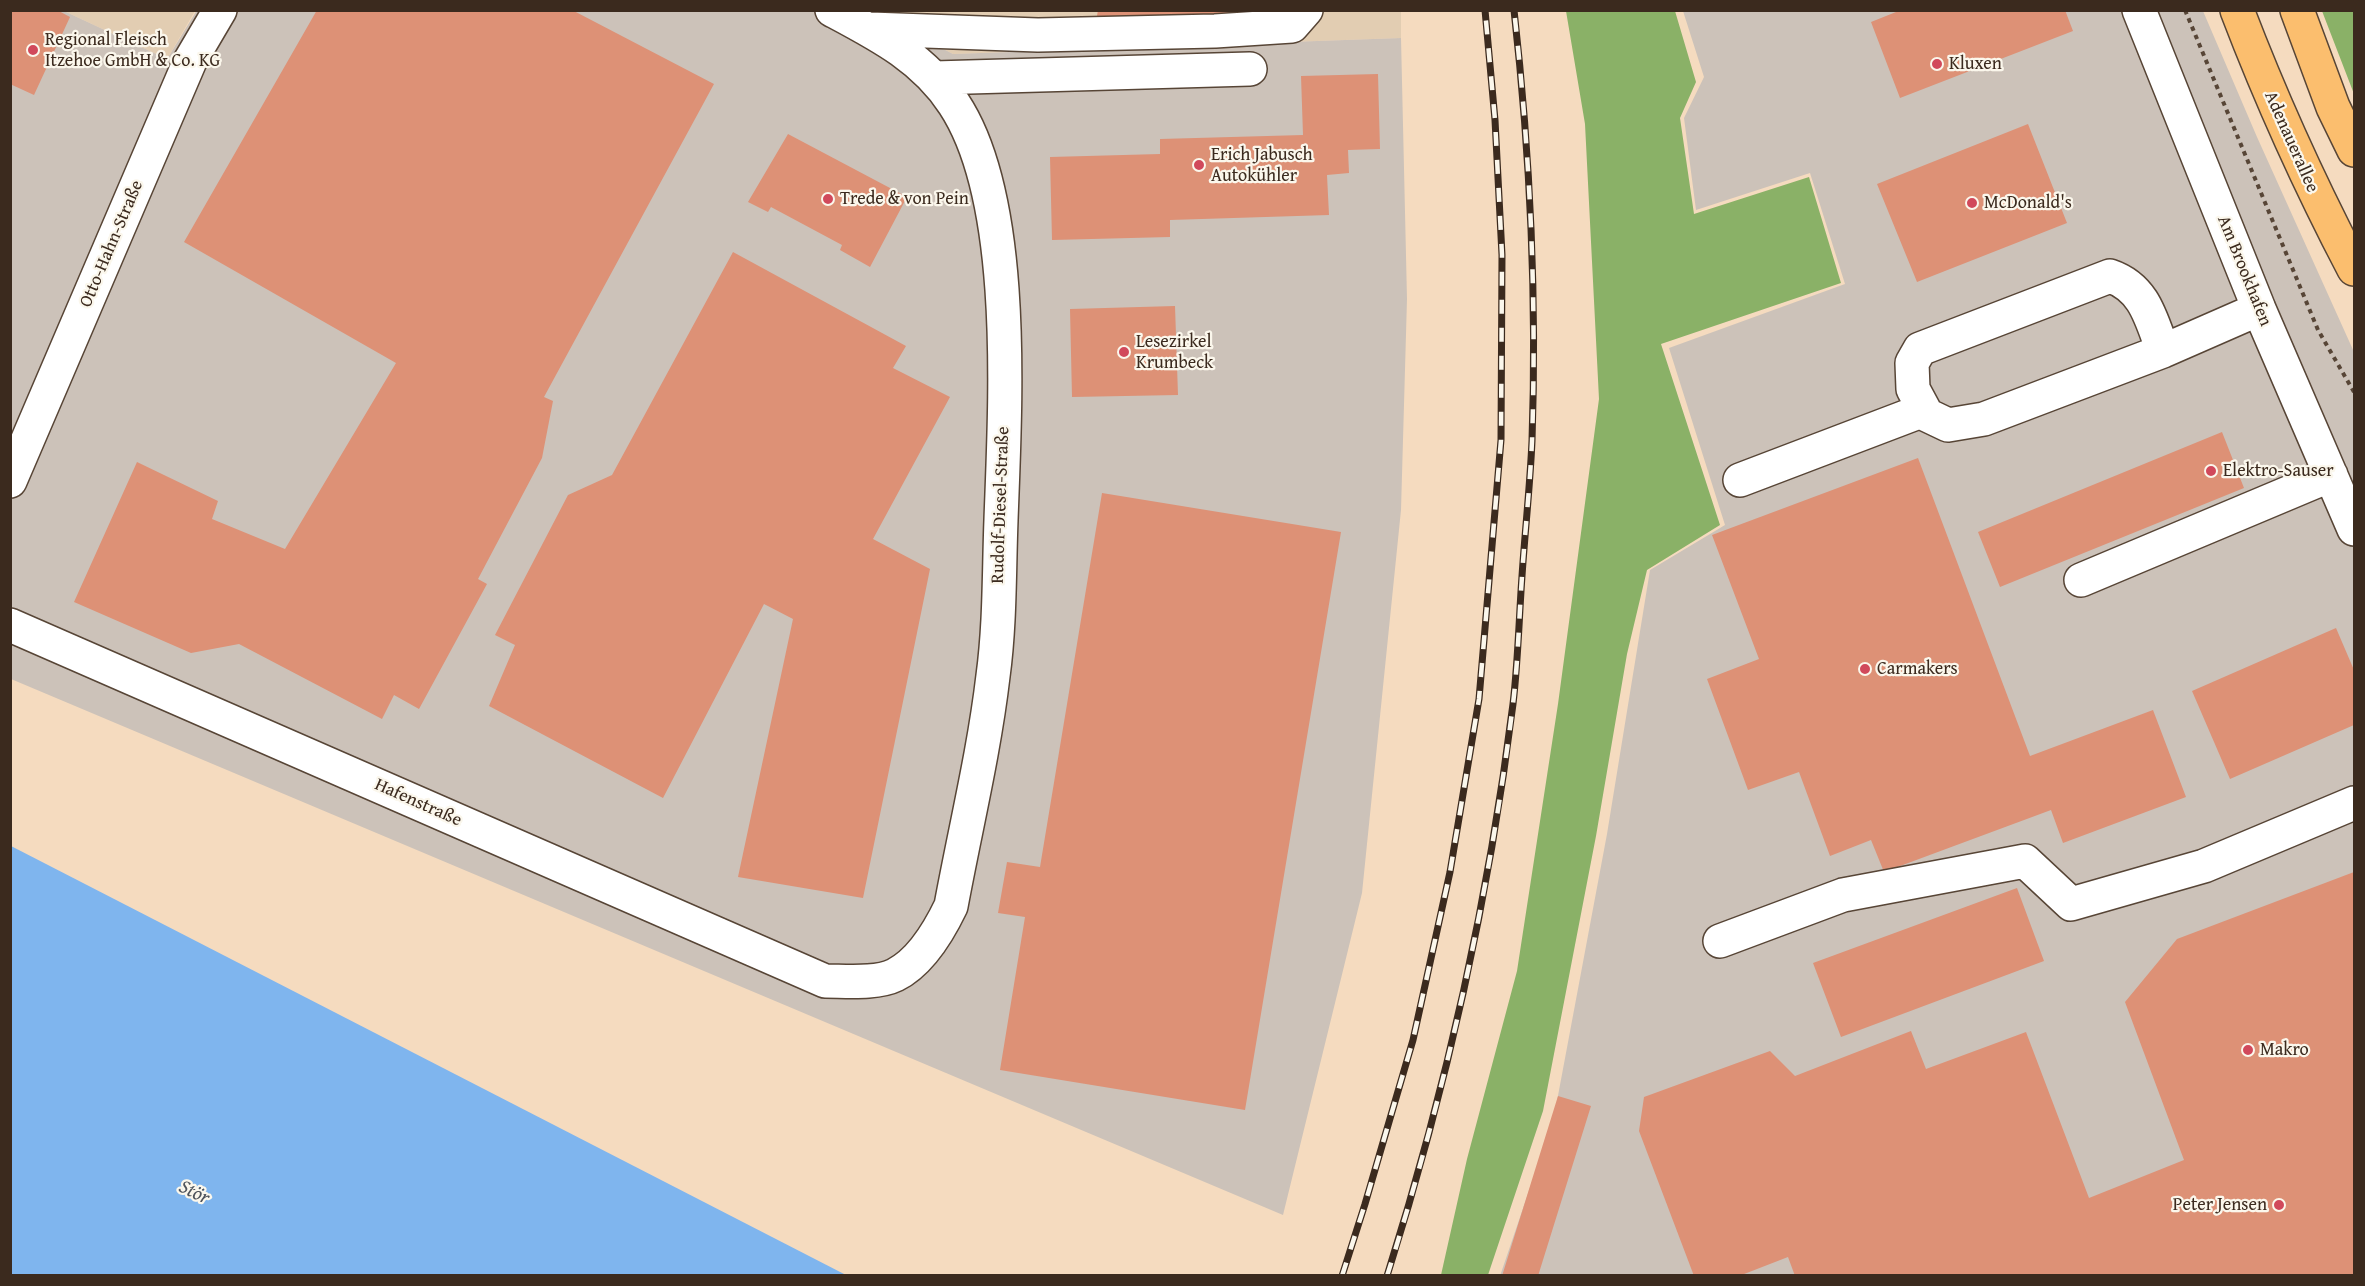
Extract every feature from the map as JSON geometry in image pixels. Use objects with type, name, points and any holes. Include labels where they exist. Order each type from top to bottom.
[{"type":"main road","name":"Adenauerallee","points":[[2236,10],[2272,100],[2319,203],[2355,269]]},
{"type":"main road","points":[[2297,10],[2334,107],[2355,150]]},
{"type":"street","name":"Otto-Hahn-Straße","points":[[10,481],[190,61],[220,10]]},
{"type":"street","name":"Rudolf-Diesel-Straße","points":[[825,981],[863,982],[895,975],[918,957],[937,935],[951,906],[994,674],[1004,420],[1002,295],[998,248],[983,168],[970,136],[955,104],[917,61],[895,44],[832,10]]},
{"type":"street","points":[[868,29],[1038,35],[1215,31],[1292,26],[1306,10]]},
{"type":"street","name":"Am Brookhafen","points":[[2139,10],[2259,309],[2355,529]]},
{"type":"street","points":[[933,78],[1250,69]]},
{"type":"street","points":[[2163,351],[2141,298],[2124,281],[2110,276],[1920,350],[1912,363],[1913,389],[1927,415],[1948,425],[1984,419],[2163,351],[2259,309]]},
{"type":"street","points":[[1740,480],[1924,410]]},
{"type":"street","points":[[2081,580],[2331,475]]},
{"type":"street","name":"Hafenstraße","points":[[10,625],[825,981]]},
{"type":"street","points":[[1720,941],[1843,896],[2025,861],[2071,904],[2204,866],[2355,803]]},
{"type":"path","points":[[2185,10],[2318,330],[2355,392]]},
{"type":"shaded area","points":[[197,10],[870,11],[953,54],[1401,38],[1407,299],[1401,510],[1362,893],[1283,1215],[11,679],[10,11],[64,11],[167,59]]},
{"type":"shaded area","points":[[64,11],[195,11],[167,59]]},
{"type":"shaded area","points":[[870,11],[1401,11],[1401,38],[953,54]]},
{"type":"shaded area","points":[[1683,11],[2203,11],[2354,352],[2354,1275],[1500,1276],[1554,1117],[1607,834],[1650,570],[1725,525],[1669,348],[1845,284],[1810,173],[1696,210],[1684,118],[1704,77]]},
{"type":"green space","points":[[1566,11],[1675,11],[1696,82],[1680,118],[1694,214],[1809,177],[1841,283],[1661,344],[1720,525],[1647,570],[1627,654],[1596,836],[1543,1111],[1488,1275],[1441,1275],[1467,1159],[1517,971],[1558,704],[1599,399],[1585,124]]},
{"type":"green space","points":[[2322,11],[2354,11],[2354,94]]},
{"type":"water","name":"Stör","points":[[11,846],[846,1275],[11,1275]]},
{"type":"building","name":"Regional Fleisch Itzehoe GmbH & Co. KG","points":[[10,10],[57,10],[70,17],[34,95],[10,84]]},
{"type":"building","points":[[317,10],[572,10],[714,84],[544,397],[553,401],[542,458],[478,579],[487,584],[419,709],[394,695],[382,719],[239,644],[191,653],[74,602],[137,462],[218,501],[212,519],[285,549],[396,363],[184,242]]},
{"type":"building","points":[[1098,10],[1260,10],[1247,21],[1145,22],[1097,16]]},
{"type":"building","name":"Kluxen","points":[[1901,10],[2065,10],[2073,31],[1900,98],[1871,22]]},
{"type":"building","name":"Erich Jabusch Autokühler","points":[[1378,74],[1380,149],[1348,150],[1349,173],[1327,175],[1329,215],[1170,220],[1170,237],[1052,240],[1050,157],[1160,154],[1160,139],[1303,135],[1301,76]]},
{"type":"building","name":"McDonald's","points":[[2028,124],[2067,223],[1917,282],[1877,184]]},
{"type":"building","name":"Trede & von Pein","points":[[788,134],[907,197],[870,267],[840,250],[842,245],[771,207],[768,212],[748,202]]},
{"type":"building","points":[[733,252],[906,346],[893,368],[950,397],[873,539],[930,569],[863,898],[738,877],[793,619],[764,604],[663,798],[489,706],[515,645],[495,635],[568,495],[612,475]]},
{"type":"building","name":"Lesezirkel Krumbeck","points":[[1175,306],[1178,395],[1072,397],[1070,309]]},
{"type":"building","points":[[2222,432],[2244,488],[2000,587],[1978,532]]},
{"type":"building","name":"Carmakers","points":[[1918,458],[2030,756],[2153,710],[2186,797],[2063,843],[2051,810],[1884,872],[1871,840],[1830,856],[1799,772],[1748,790],[1707,679],[1759,659],[1712,535]]},
{"type":"building","points":[[1102,493],[1341,532],[1245,1110],[1000,1070],[1025,917],[998,913],[1007,862],[1040,867]]},
{"type":"building","points":[[2336,628],[2354,670],[2354,725],[2230,779],[2192,691]]},
{"type":"building","points":[[2354,872],[2354,1276],[1795,1276],[1788,1257],[1739,1276],[1694,1276],[1639,1131],[1644,1097],[1770,1051],[1795,1076],[1911,1031],[1926,1069],[2026,1032],[2089,1198],[2184,1160],[2125,1002],[2177,939]]},
{"type":"building","points":[[2017,888],[2044,961],[1841,1037],[1813,963]]},
{"type":"building","points":[[1558,1096],[1591,1106],[1538,1276],[1502,1276]]},
{"type":"railway","points":[[1342,1276],[1413,1040],[1450,872],[1479,699],[1501,440],[1502,255],[1495,120],[1485,10]]},
{"type":"railway","points":[[1387,1276],[1428,1135],[1463,993],[1491,849],[1515,688],[1531,458],[1534,333],[1528,171],[1514,10]]},
{"type":"place","name":"Regional Fleisch Itzehoe GmbH & Co. KG","points":[[33,50]]},
{"type":"place","name":"Kluxen","points":[[1937,64]]},
{"type":"place","name":"Erich Jabusch Autokühler","points":[[1199,165]]},
{"type":"place","name":"Trede & von Pein","points":[[828,199]]},
{"type":"place","name":"McDonald's","points":[[1972,203]]},
{"type":"place","name":"Lesezirkel Krumbeck","points":[[1124,352]]},
{"type":"place","name":"Elektro-Sauser","points":[[2211,471]]},
{"type":"place","name":"Carmakers","points":[[1865,669]]},
{"type":"place","name":"Makro","points":[[2248,1050]]},
{"type":"place","name":"Peter Jensen","points":[[2279,1205]]}]
